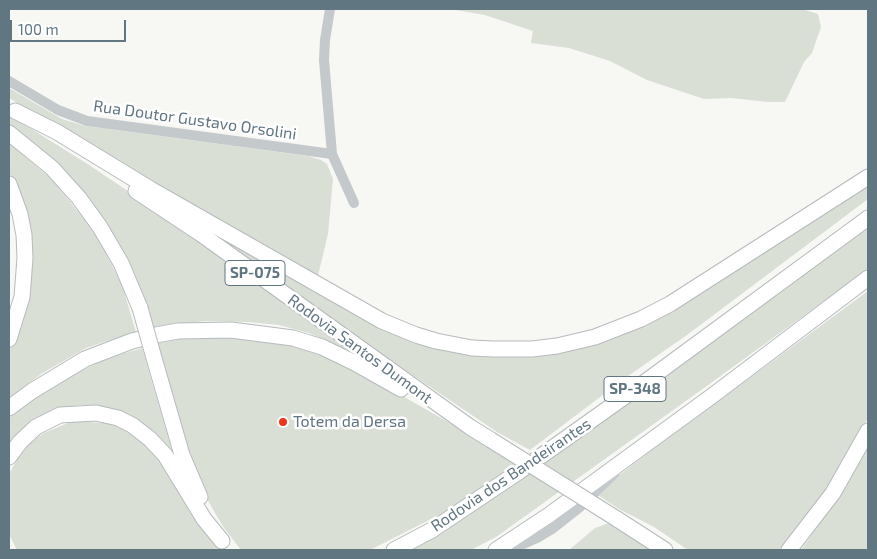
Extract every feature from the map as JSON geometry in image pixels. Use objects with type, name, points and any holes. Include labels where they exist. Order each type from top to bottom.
[{"type":"highway","points":[[12,109],[57,132],[152,190],[382,321],[436,341],[493,350],[557,346],[596,337],[641,320],[670,304],[868,177]]},
{"type":"highway","name":"Rodovia Santos Dumont","points":[[12,109],[201,234],[470,428],[665,550]]},
{"type":"highway","points":[[9,132],[52,168],[79,198],[100,227],[121,263],[140,308],[182,455],[193,484],[226,546]]},
{"type":"highway","points":[[9,184],[20,214],[24,235],[25,258],[22,297],[9,339]]},
{"type":"highway","name":"Rodovia dos Bandeirantes","points":[[394,550],[432,530],[520,471],[641,385],[868,218]]},
{"type":"highway","name":"SP-348","points":[[496,550],[549,515],[712,396],[868,278]]},
{"type":"highway","points":[[9,408],[60,373],[85,359],[107,350],[156,335],[178,331],[231,330],[293,338],[322,347],[355,363],[470,428]]},
{"type":"highway","points":[[9,457],[20,442],[36,427],[60,415],[96,413],[118,418],[132,425],[150,439],[165,455],[204,519],[226,546]]},
{"type":"highway","points":[[789,550],[833,493],[868,431]]},
{"type":"street","points":[[330,9],[324,60],[332,154],[354,203]]},
{"type":"street","name":"Rua Doutor Gustavo Orsolini","points":[[9,81],[58,110],[87,121],[332,154]]},
{"type":"street","points":[[510,550],[536,538],[566,519],[610,479],[632,454]]},
{"type":"shaded area","points":[[450,9],[802,9],[818,14],[821,27],[812,53],[804,62],[785,102],[731,98],[704,99],[647,80],[610,61],[569,48],[531,43],[533,31],[485,15]]},
{"type":"shaded area","points":[[9,88],[62,119],[85,126],[308,156],[321,160],[327,164],[333,179],[328,234],[317,280],[9,98]]},
{"type":"shaded area","points":[[9,115],[86,163],[216,250],[352,350],[352,352],[309,333],[279,325],[204,321],[153,328],[123,257],[9,126]]},
{"type":"shaded area","points":[[9,143],[51,179],[99,240],[122,285],[136,332],[86,348],[41,374],[9,398],[9,347],[23,312],[13,184],[9,177]]},
{"type":"shaded area","points":[[868,184],[868,199],[530,450],[497,432],[356,337],[189,217],[420,341],[583,345]]},
{"type":"shaded area","points":[[868,223],[868,269],[496,537],[471,550],[409,550],[445,530],[513,484]]},
{"type":"shaded area","points":[[868,291],[868,418],[832,481],[796,533],[781,550],[688,550],[654,527],[619,509],[598,495],[622,473],[656,447]]},
{"type":"shaded area","points":[[237,335],[307,348],[378,382],[518,462],[443,513],[370,550],[241,550],[224,528],[206,497],[189,456],[156,341],[192,336]]},
{"type":"shaded area","points":[[142,348],[175,461],[165,444],[154,432],[140,422],[96,406],[80,405],[65,408],[9,445],[9,416],[47,389],[71,375],[109,358]]},
{"type":"shaded area","points":[[73,421],[104,423],[116,426],[130,432],[143,442],[157,457],[196,521],[219,550],[17,550],[9,534],[9,474],[18,458],[30,443],[44,433]]},
{"type":"shaded area","points":[[868,447],[868,550],[801,550],[846,486]]},
{"type":"shaded area","points":[[613,523],[653,550],[569,550],[595,528]]},
{"type":"place","name":"Totem da Dersa","points":[[283,422]]}]
